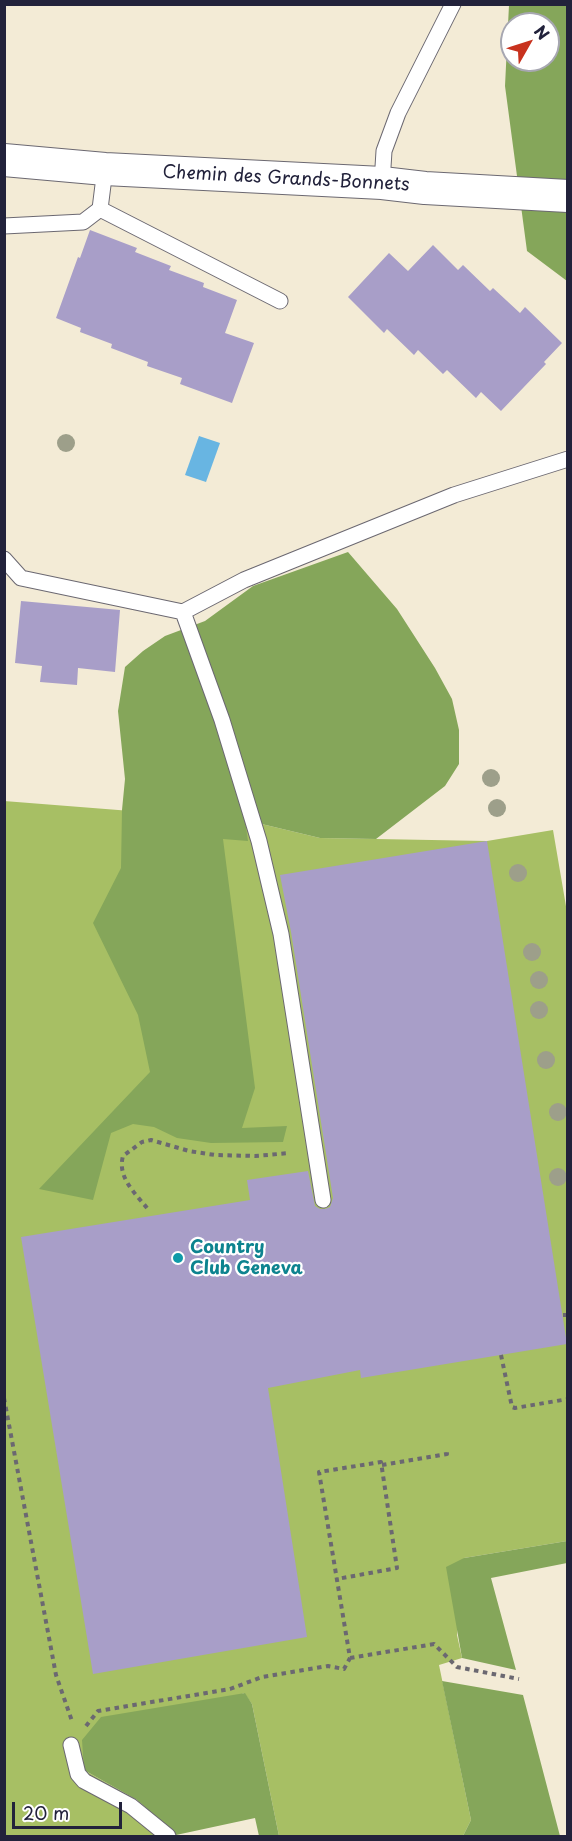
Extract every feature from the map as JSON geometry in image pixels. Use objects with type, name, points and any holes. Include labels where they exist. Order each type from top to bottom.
[{"type":"street","name":"Chemin des Grands-Bonnets","points":[[4,160],[105,169],[382,183],[425,188],[567,196]]},
{"type":"lane","points":[[382,183],[384,151],[398,113],[453,4]]},
{"type":"lane","points":[[4,226],[83,222],[100,209],[105,169]]},
{"type":"lane","points":[[100,209],[280,301]]},
{"type":"lane","points":[[4,559],[21,578],[183,612],[244,580],[454,495],[567,459]]},
{"type":"lane","points":[[183,612],[222,720],[259,841],[281,934],[323,1200]]},
{"type":"lane","points":[[71,1745],[78,1774],[84,1781],[131,1806],[168,1836]]},
{"type":"path","points":[[567,769],[567,805]]},
{"type":"path","points":[[147,1208],[124,1179],[122,1170],[123,1156],[142,1142],[159,1141],[171,1146],[215,1155],[255,1156],[315,1151]]},
{"type":"path","points":[[501,1355],[512,1407],[567,1399]]},
{"type":"path","points":[[4,1398],[56,1675],[74,1726],[71,1745]]},
{"type":"path","points":[[382,1465],[447,1454],[446,1450]]},
{"type":"path","points":[[71,1745],[98,1711],[230,1689],[262,1677],[327,1666],[344,1669],[350,1658],[319,1472],[381,1461],[397,1568],[337,1579]]},
{"type":"path","points":[[350,1658],[434,1644],[457,1667],[519,1679]]},
{"type":"green space","points":[[509,5],[567,5],[567,281],[527,251],[505,86],[506,72],[560,72],[560,12],[509,12]]},
{"type":"green space","points":[[348,552],[397,609],[452,699],[459,730],[459,764],[445,786],[376,839],[320,838],[245,820],[248,841],[223,839],[255,1088],[242,1128],[287,1126],[283,1142],[211,1143],[177,1138],[154,1127],[133,1124],[111,1133],[93,1200],[39,1189],[150,1072],[138,1015],[93,923],[121,868],[125,779],[118,711],[125,667],[165,636],[205,621],[253,586]]},
{"type":"green space","points":[[4,801],[245,820],[320,838],[487,841],[553,830],[568,918],[567,1541],[464,1558],[457,1635],[462,1658],[439,1665],[471,1820],[463,1836],[279,1836],[252,1704],[244,1693],[84,1770],[137,1800],[176,1836],[5,1836]]},
{"type":"green space","points":[[567,1541],[567,1563],[491,1578],[516,1670],[462,1658],[446,1567],[464,1558]]},
{"type":"green space","points":[[442,1681],[523,1695],[560,1836],[463,1836],[471,1820]]},
{"type":"green space","points":[[245,1693],[252,1704],[279,1836],[259,1836],[255,1818],[176,1835],[137,1800],[84,1770],[82,1740],[101,1717]]},
{"type":"water","points":[[199,436],[220,443],[206,482],[185,475]]},
{"type":"building","points":[[90,230],[137,248],[135,252],[171,266],[169,270],[204,283],[203,287],[237,300],[225,333],[254,343],[232,403],[180,384],[182,378],[147,366],[148,362],[111,348],[112,344],[80,332],[81,328],[56,318]]},
{"type":"building","points":[[433,245],[458,270],[463,265],[490,291],[493,288],[520,313],[525,307],[562,343],[544,362],[546,364],[501,411],[481,392],[476,398],[447,370],[443,374],[418,350],[414,355],[387,329],[384,333],[348,297],[389,253],[408,271]]},
{"type":"building","points":[[21,601],[120,610],[115,672],[78,668],[77,685],[40,682],[42,666],[15,663]]},
{"type":"building","name":"Country Club Geneva","points":[[487,841],[567,1344],[361,1378],[360,1370],[268,1388],[307,1637],[93,1674],[21,1237],[250,1200],[247,1180],[308,1171],[315,1206],[320,1209],[330,1207],[333,1198],[280,875]]},
{"type":"place","name":"Country Club Geneva","points":[[178,1258]]}]
